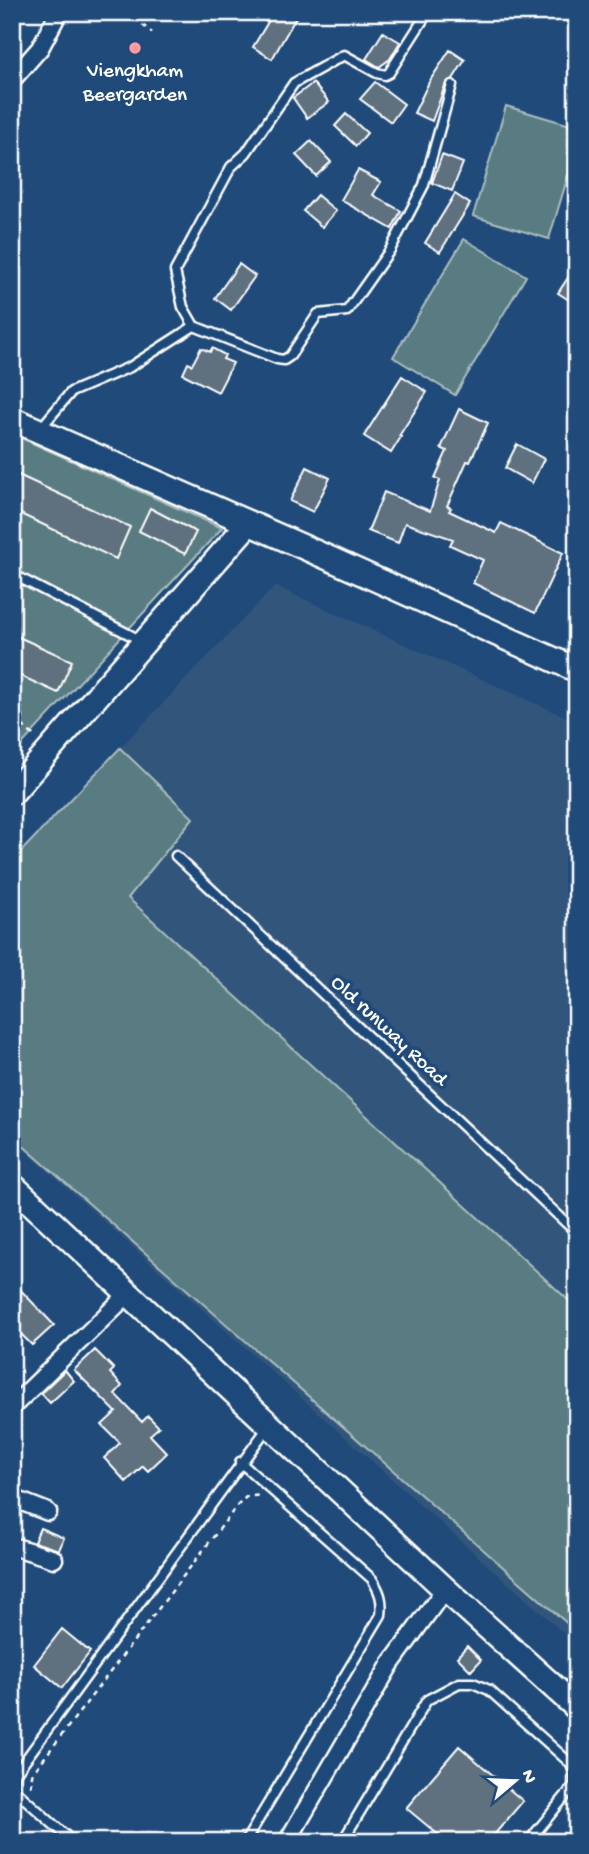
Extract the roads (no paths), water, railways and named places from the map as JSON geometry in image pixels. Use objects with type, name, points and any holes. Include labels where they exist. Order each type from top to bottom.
[{"type":"street","points":[[12,80],[40,48],[59,12]]},
{"type":"street","points":[[12,419],[577,670]]},
{"type":"street","points":[[12,793],[248,524]]},
{"type":"street","points":[[12,1185],[445,1589],[577,1708]]},
{"type":"street","points":[[12,1407],[128,1294]]},
{"type":"street","points":[[12,1498],[48,1512]]},
{"type":"street","points":[[12,1546],[54,1559]]},
{"type":"street","points":[[287,1842],[390,1665],[445,1589]]},
{"type":"lane","points":[[428,12],[389,73],[377,73],[344,55],[294,83],[246,153],[231,167],[175,271],[183,307],[194,327],[284,360],[290,356],[318,314],[347,311],[390,250],[424,185],[452,85]]},
{"type":"lane","points":[[38,431],[71,392],[130,367],[194,327]]},
{"type":"lane","points":[[12,575],[145,642]]},
{"type":"lane","name":"Old runway Road","points":[[176,856],[577,1233]]},
{"type":"lane","points":[[73,1842],[16,1791],[13,1782],[15,1774],[270,1424]]},
{"type":"lane","points":[[240,1462],[372,1580],[383,1604],[381,1615],[245,1842]]},
{"type":"lane","points":[[342,1842],[427,1700],[459,1683],[473,1683],[489,1690],[570,1763],[574,1771],[576,1783],[528,1842]]},
{"type":"place","name":"Viengkham Beergarden","points":[[135,48]]}]
